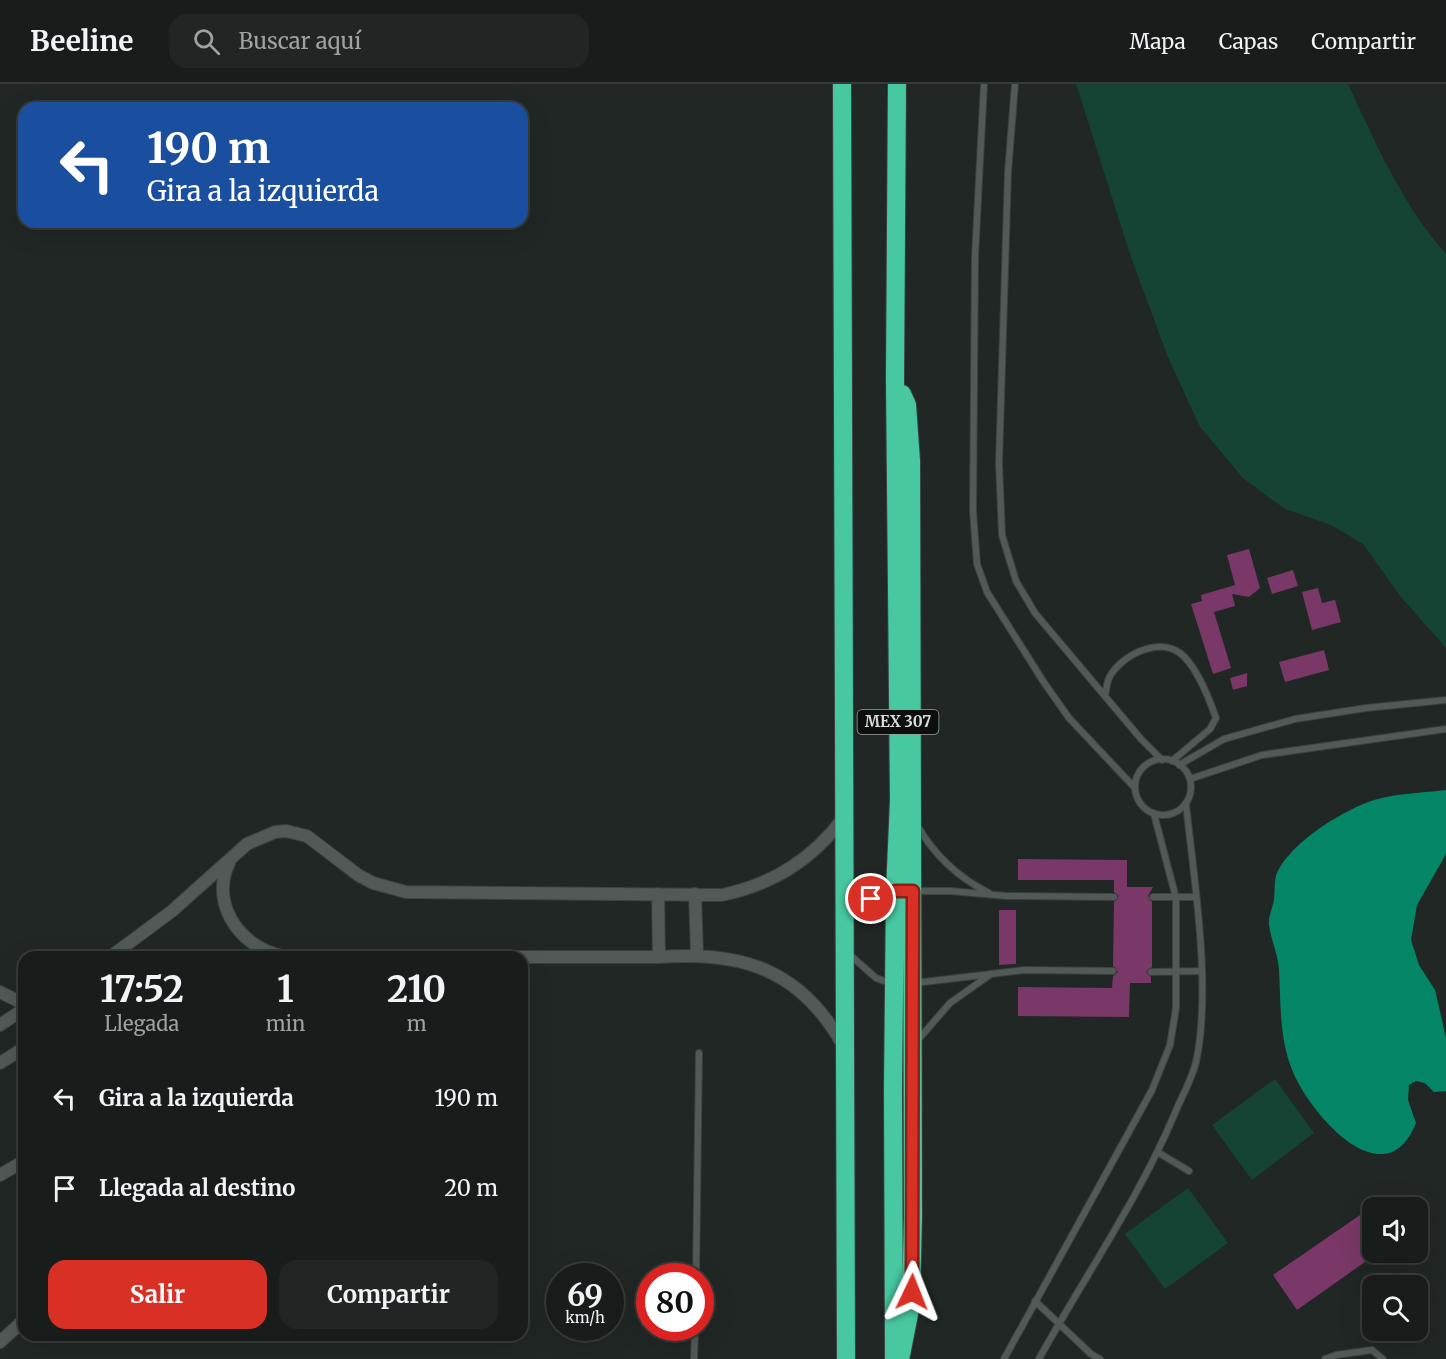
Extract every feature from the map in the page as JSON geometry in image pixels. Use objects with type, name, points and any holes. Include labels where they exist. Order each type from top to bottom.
[{"type":"highway","name":"MEX 307","points":[[842,84],[846,1359]]},
{"type":"highway","name":"MEX 307","points":[[894,1359],[894,984],[899,800],[895,379],[897,84]]},
{"type":"highway","points":[[895,379],[907,405],[910,441],[913,818],[913,1280],[907,1329],[899,1359]]},
{"type":"street","points":[[118,951],[172,911],[247,844],[265,835],[286,831],[316,842],[346,867],[373,883],[406,892],[722,895],[780,875],[819,847],[844,816]]},
{"type":"street","points":[[233,856],[223,883],[228,914],[241,934],[266,951]]},
{"type":"street","points":[[658,894],[659,957]]},
{"type":"street","points":[[695,894],[697,954]]},
{"type":"street","points":[[528,957],[659,957],[697,954],[743,961],[777,976],[817,1008],[845,1049]]},
{"type":"street","points":[[0,992],[18,1001]]},
{"type":"street","points":[[0,1025],[18,1014]]},
{"type":"street","points":[[0,1063],[18,1052]]},
{"type":"street","points":[[0,1175],[18,1164]]},
{"type":"street","points":[[0,1342],[18,1326]]},
{"type":"lane","points":[[984,84],[975,257],[973,511],[977,564],[987,592],[1043,681],[1070,718],[1135,788],[1141,804],[1154,814],[1171,814],[1186,804]]},
{"type":"lane","points":[[1015,84],[1008,172],[999,451],[1002,535],[1016,580],[1035,613],[1104,696],[1162,760]]},
{"type":"lane","points":[[1104,696],[1110,677],[1124,661],[1133,655],[1143,650],[1162,646],[1179,653],[1190,664],[1216,718],[1210,729],[1172,761]]},
{"type":"lane","points":[[1179,765],[1224,739],[1295,719],[1366,708],[1446,700]]},
{"type":"lane","points":[[1190,779],[1262,755],[1446,729]]},
{"type":"lane","points":[[1039,1359],[1159,1153],[1195,1066],[1199,1046],[1200,971],[1196,897],[1186,804],[1191,787],[1190,779],[1179,765],[1172,761],[1154,761],[1140,771],[1135,788]]},
{"type":"lane","points":[[1004,1359],[1152,1090],[1170,1045],[1176,1008],[1174,972],[1176,898],[1154,814]]},
{"type":"lane","points":[[913,818],[944,861],[967,880],[993,895]]},
{"type":"lane","points":[[845,924],[864,903],[895,891],[1114,897]]},
{"type":"lane","points":[[1152,897],[1196,897]]},
{"type":"lane","points":[[845,950],[876,978],[894,984],[994,973],[1113,971]]},
{"type":"lane","points":[[1151,972],[1200,971]]},
{"type":"lane","points":[[913,1046],[950,1003],[994,973]]},
{"type":"lane","points":[[696,1263],[699,1053]]},
{"type":"lane","points":[[1159,1153],[1189,1171]]},
{"type":"lane","points":[[1035,1301],[1058,1325],[1100,1359]]},
{"type":"lane","points":[[694,1359],[695,1341]]},
{"type":"lane","points":[[1325,1359],[1336,1355],[1372,1350],[1383,1359]]},
{"type":"shaded area","points":[[1076,84],[1348,84],[1403,194],[1430,235],[1446,254],[1446,648],[1401,597],[1363,544],[1331,525],[1285,509],[1243,478],[1200,427],[1167,355],[1131,257]]},
{"type":"shaded area","points":[[1446,790],[1446,854],[1417,905],[1411,940],[1419,965],[1435,990],[1439,1007],[1446,1038],[1446,1091],[1434,1092],[1425,1083],[1416,1081],[1409,1085],[1408,1100],[1416,1123],[1403,1145],[1386,1154],[1368,1152],[1350,1142],[1315,1109],[1302,1090],[1288,1060],[1282,1022],[1278,964],[1269,925],[1275,879],[1282,864],[1292,852],[1335,818],[1378,799]]},
{"type":"shaded area","points":[[1275,1079],[1314,1133],[1252,1180],[1212,1125]]},
{"type":"shaded area","points":[[1188,1188],[1228,1243],[1165,1289],[1125,1234]]},
{"type":"building","points":[[1249,549],[1260,588],[1249,597],[1232,594],[1235,606],[1214,612],[1231,668],[1213,674],[1191,604],[1202,601],[1201,595],[1235,585],[1227,555]]},
{"type":"building","points":[[1293,570],[1298,586],[1272,594],[1267,578]]},
{"type":"building","points":[[1318,588],[1322,603],[1335,600],[1341,622],[1312,630],[1302,592]]},
{"type":"building","points":[[1324,650],[1329,670],[1285,682],[1279,662]]},
{"type":"building","points":[[1247,673],[1247,686],[1233,690],[1230,678]]},
{"type":"building","points":[[1018,859],[1127,860],[1127,887],[1153,887],[1148,896],[1152,902],[1152,967],[1146,972],[1151,977],[1151,983],[1130,983],[1129,1017],[1018,1016],[1018,987],[1112,988],[1113,976],[1118,972],[1113,966],[1114,902],[1119,896],[1114,892],[1114,880],[1018,880]]},
{"type":"building","points":[[999,910],[1016,910],[1016,964],[999,965]]},
{"type":"building","points":[[1360,1215],[1362,1218],[1364,1263],[1297,1310],[1273,1275]]},
{"type":"route","points":[[871,899],[895,891],[913,891],[912,1292]]}]
